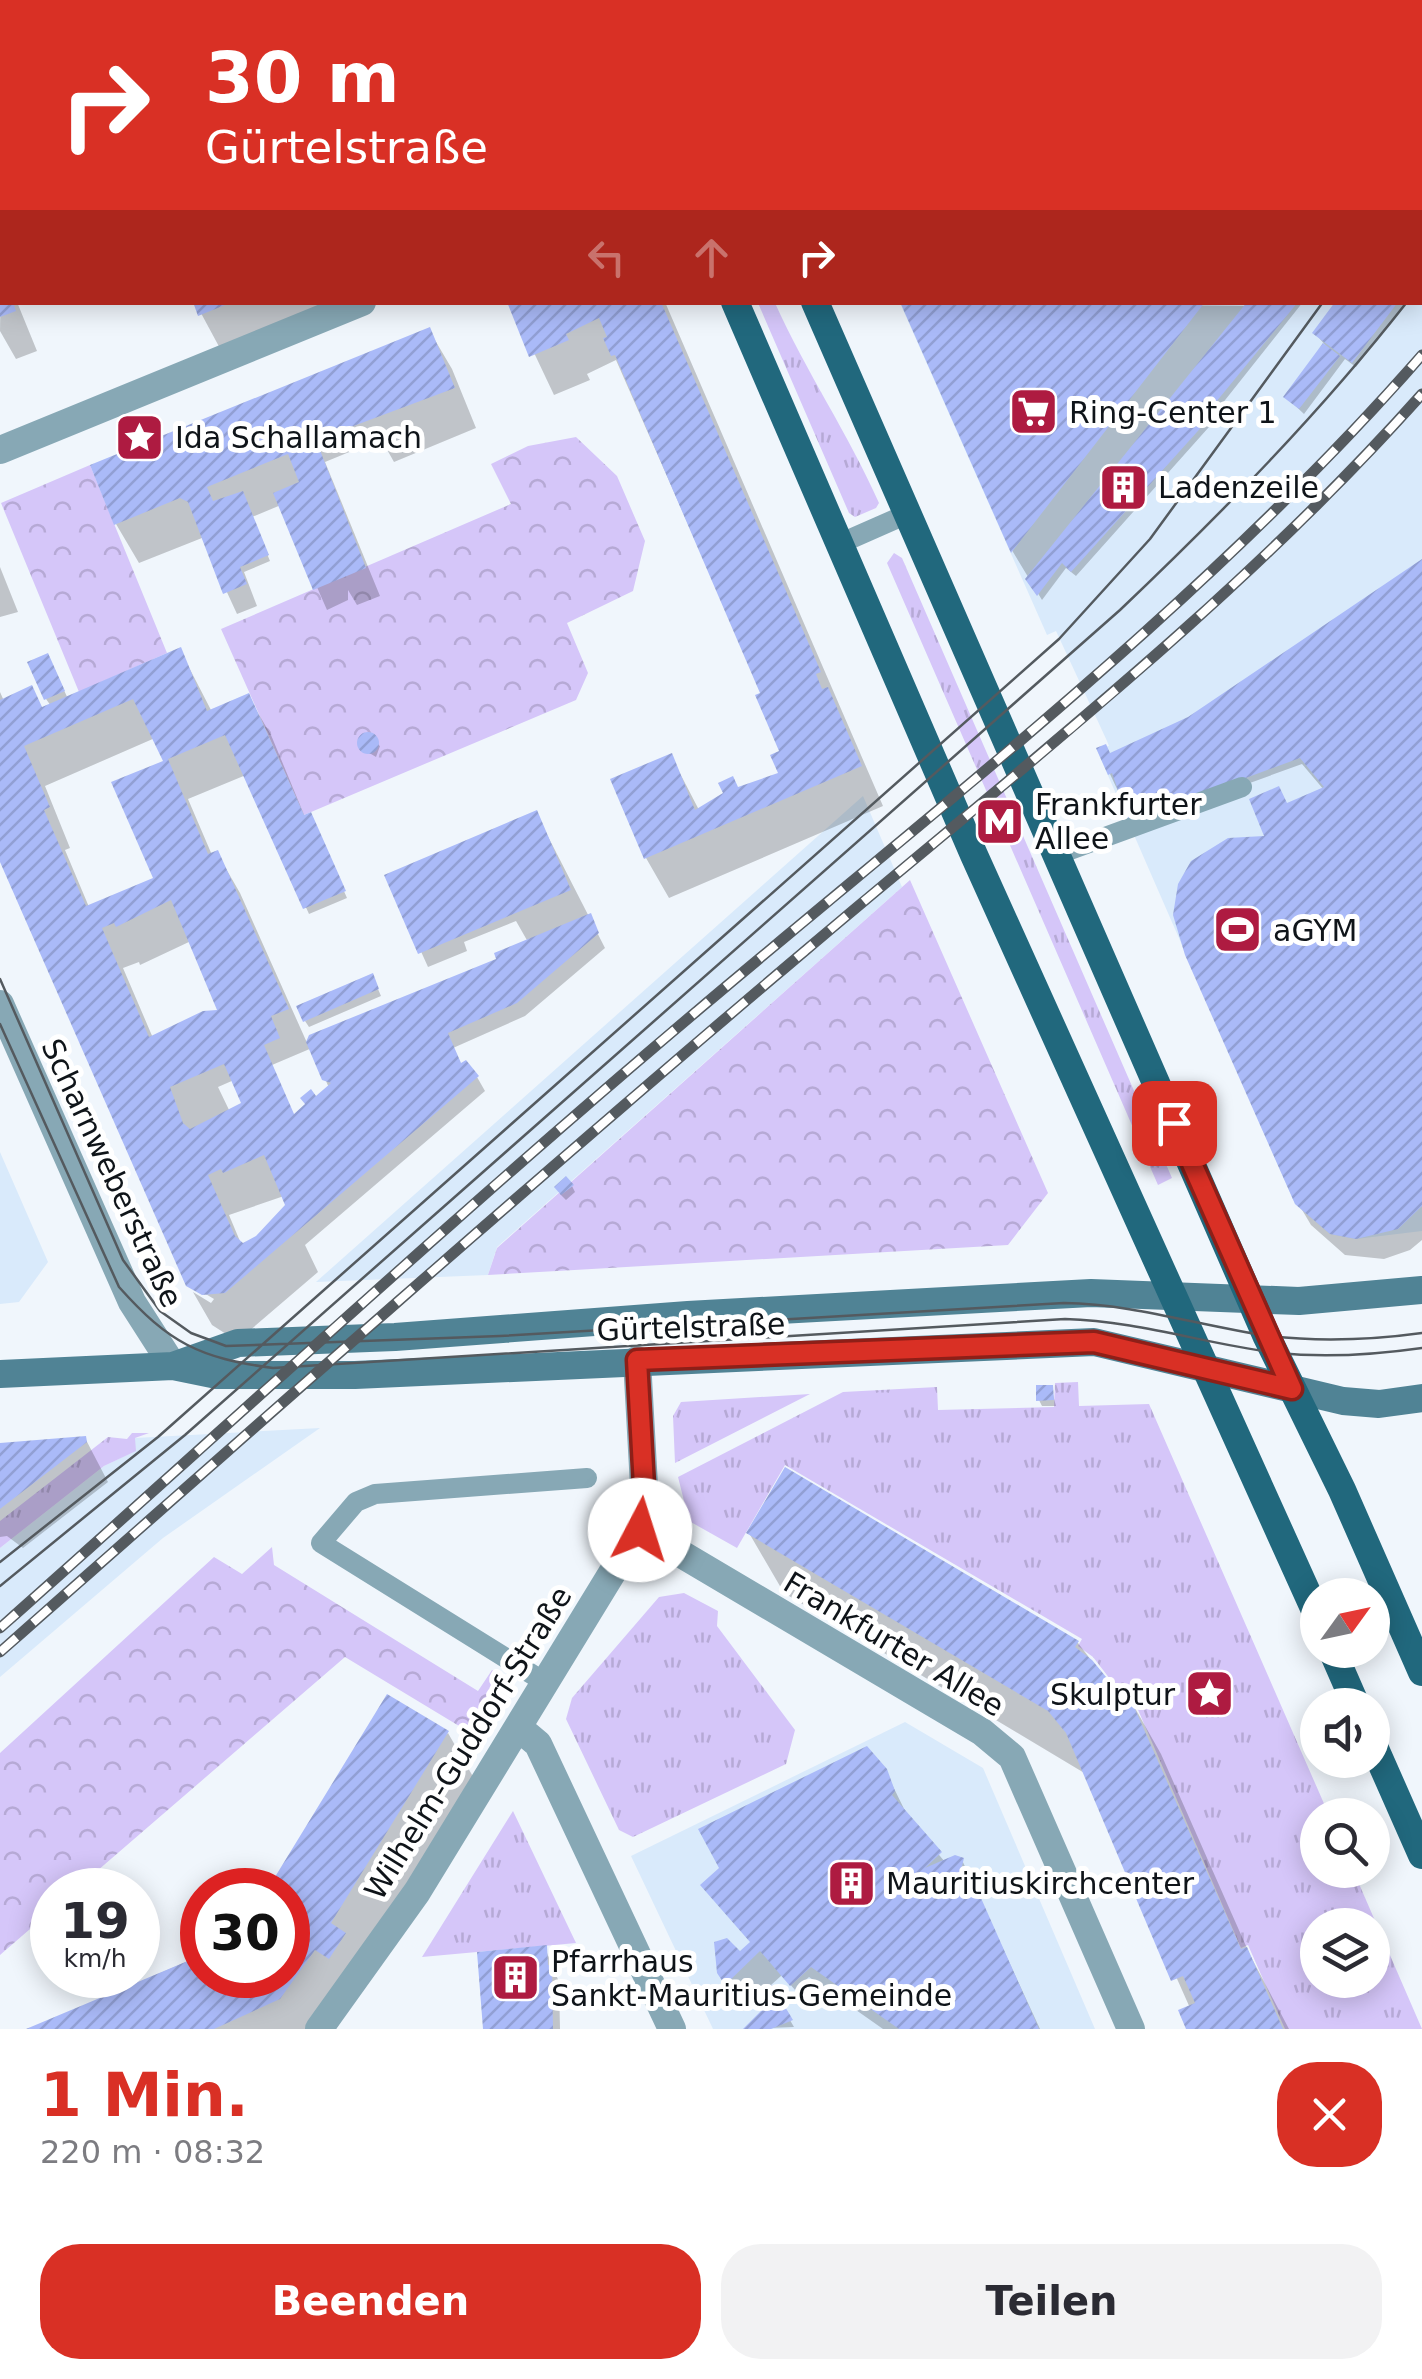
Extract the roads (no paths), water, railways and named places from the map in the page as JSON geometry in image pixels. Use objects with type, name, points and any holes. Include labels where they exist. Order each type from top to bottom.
[{"type":"main road","points":[[736,305],[1301,1578]]},
{"type":"main road","points":[[815,305],[1250,1300],[1342,1490],[1422,1672]]},
{"type":"main road","name":"Gürtelstraße","points":[[172,1366],[238,1343],[396,1338],[1069,1294],[1250,1300],[1352,1298],[1422,1290]]},
{"type":"main road","name":"Gürtelstraße","points":[[0,1374],[172,1366],[217,1375],[355,1375],[1094,1342],[1292,1389],[1380,1404],[1422,1398]]},
{"type":"main road","points":[[1388,1778],[1422,1855]]},
{"type":"street","points":[[0,450],[355,305]]},
{"type":"street","name":"Scharnweberstraße","points":[[0,1004],[132,1302],[172,1366]]},
{"type":"street","name":"Wilhelm-Guddorf-Straße","points":[[318,2029],[417,1892],[640,1530],[644,1486],[637,1360]]},
{"type":"street","name":"Frankfurter Allee","points":[[640,1530],[982,1732],[1012,1757],[1131,2029]]},
{"type":"street","points":[[519,1728],[535,1738],[672,2029]]},
{"type":"lane","points":[[839,544],[907,514]]},
{"type":"lane","points":[[1056,856],[1242,787]]},
{"type":"lane","points":[[546,1684],[321,1542],[346,1510],[375,1494],[588,1478]]},
{"type":"tram line","points":[[0,1562],[158,1437],[1059,639],[1150,539],[1321,305]]},
{"type":"tram line","points":[[0,1586],[185,1435],[1120,610],[1269,461],[1405,305]]},
{"type":"tram line","points":[[0,979],[123,1260],[160,1311],[191,1333],[226,1346],[500,1336],[1064,1303],[1116,1307],[1288,1338],[1345,1339],[1422,1333]]},
{"type":"tram line","points":[[0,1024],[119,1287],[170,1335],[225,1359],[273,1368],[1065,1319],[1119,1324],[1295,1355],[1350,1355],[1422,1348]]},
{"type":"railway","points":[[0,1628],[521,1163],[1164,615],[1340,445],[1422,355]]},
{"type":"railway","points":[[0,1652],[603,1124],[1202,614],[1352,470],[1422,394]]},
{"type":"place","name":"Ring-Center 1","points":[[1034,412]]},
{"type":"place","name":"Ida Schallamach","points":[[140,437]]},
{"type":"place","name":"Ladenzeile","points":[[1123,487]]},
{"type":"place","name":"Frankfurter Allee","points":[[1000,821]]},
{"type":"place","name":"aGYM","points":[[1238,930]]},
{"type":"place","name":"Skulptur","points":[[1210,1694]]},
{"type":"place","name":"Mauritiuskirchcenter","points":[[851,1883]]},
{"type":"place","name":"Pfarrhaus Sankt-Mauritius-Gemeinde","points":[[516,1978]]}]
